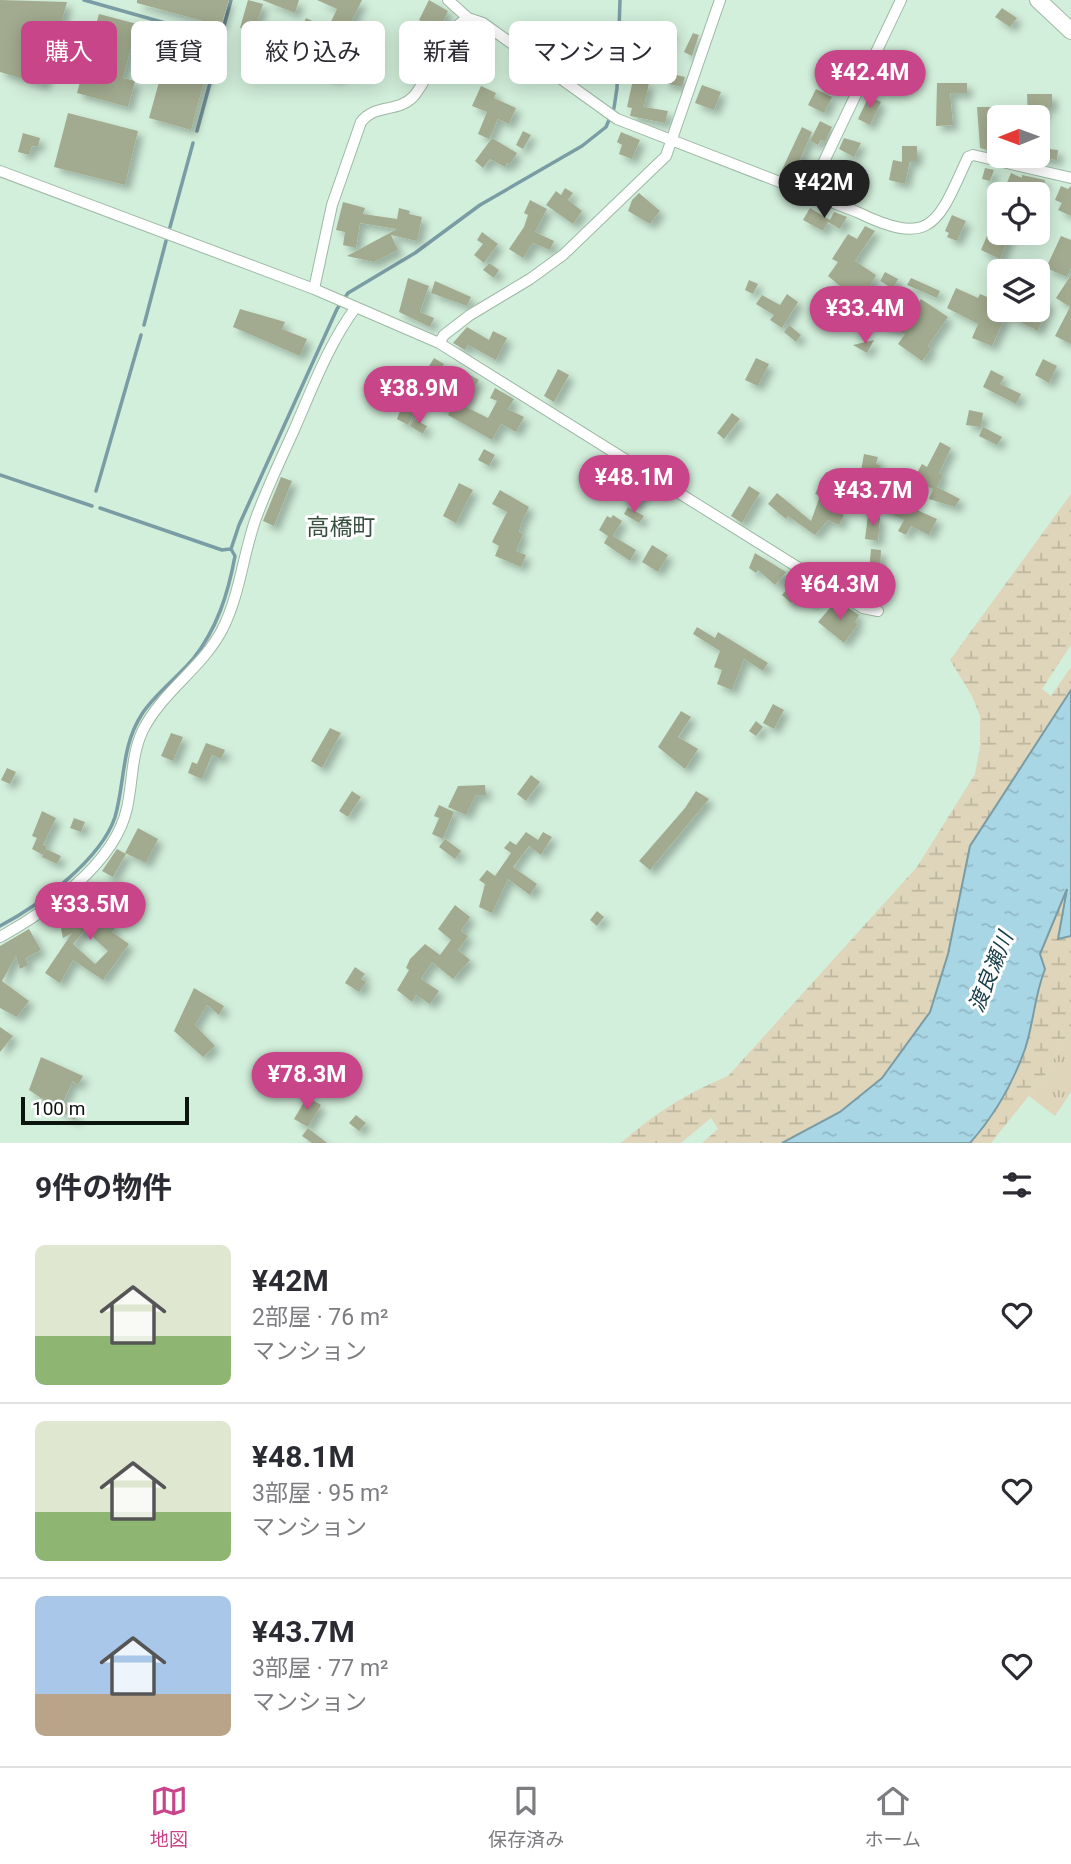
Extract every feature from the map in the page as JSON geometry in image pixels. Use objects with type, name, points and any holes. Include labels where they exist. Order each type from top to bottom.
[{"type":"main road","points":[[1038,0],[1071,31]]},
{"type":"street","points":[[448,0],[468,18],[483,23],[617,119],[672,143],[857,212],[885,226],[918,229],[937,219],[968,157],[974,155],[1071,178]]},
{"type":"street","points":[[439,343],[444,335],[470,315],[530,279],[582,239],[666,156],[720,0]]},
{"type":"street","points":[[808,195],[901,0]]},
{"type":"street","points":[[314,289],[332,205],[361,121],[372,111],[396,108],[414,95],[456,28],[468,18]]},
{"type":"street","points":[[0,171],[314,289],[439,343],[863,608],[878,611]]},
{"type":"street","points":[[0,937],[60,899],[100,857],[119,829],[127,809],[135,752],[144,729],[198,665],[223,628],[256,519],[316,381],[353,306]]},
{"type":"green space","points":[[1071,494],[1071,645],[1042,689],[1051,696],[1071,667],[1071,690],[970,846],[948,954],[930,1012],[907,1047],[882,1078],[840,1112],[782,1143],[702,1143],[718,1129],[711,1118],[681,1143],[621,1143],[672,1105],[728,1076],[917,867],[975,774],[980,747],[980,716],[972,696],[950,660]]},
{"type":"green space","points":[[1068,885],[1058,938],[1071,936],[1071,1027],[1044,1077],[991,1143],[970,1143],[1002,1099],[1025,1049],[1045,969],[1040,954]]},
{"type":"green space","points":[[1071,1027],[1071,1092],[1055,1116],[1029,1096],[1044,1077]]},
{"type":"water","name":"渡良瀬川","points":[[1071,690],[1071,936],[1058,939],[1067,889],[1040,954],[1045,969],[1025,1049],[1009,1087],[995,1110],[970,1143],[782,1143],[840,1112],[882,1078],[930,1012],[948,954],[970,846]]},
{"type":"building","points":[[0,0],[67,2],[62,21],[21,21],[21,78],[0,72]]},
{"type":"building","points":[[137,0],[229,0],[223,21],[203,21],[137,3]]},
{"type":"building","points":[[248,0],[263,4],[258,21],[242,21]]},
{"type":"building","points":[[262,0],[299,0],[295,13]]},
{"type":"building","points":[[317,0],[362,0],[352,21],[331,21],[337,9]]},
{"type":"building","points":[[429,0],[448,11],[443,21],[419,20]]},
{"type":"building","points":[[1002,8],[1017,18],[1010,27],[995,17]]},
{"type":"building","points":[[99,14],[131,22],[131,47],[123,78],[134,84],[128,107],[77,93],[80,84],[117,84],[117,21],[97,21]]},
{"type":"building","points":[[693,33],[699,35],[692,56],[684,52]]},
{"type":"building","points":[[677,75],[685,77],[682,87],[668,84],[677,84]]},
{"type":"building","points":[[937,83],[967,83],[967,93],[950,93],[953,125],[936,126]]},
{"type":"building","points":[[158,84],[203,84],[191,130],[149,118]]},
{"type":"building","points":[[632,84],[649,84],[644,107],[668,111],[665,123],[630,116],[632,108],[627,107]]},
{"type":"building","points":[[702,85],[721,92],[714,110],[695,103]]},
{"type":"building","points":[[481,86],[496,93],[494,98],[516,108],[509,124],[498,119],[489,139],[478,134],[487,112],[472,106]]},
{"type":"building","points":[[816,89],[832,97],[824,113],[808,105]]},
{"type":"building","points":[[1027,94],[1052,94],[1052,107],[1027,105]]},
{"type":"building","points":[[869,96],[881,102],[870,125],[858,119]]},
{"type":"building","points":[[977,107],[987,107],[987,150],[980,148]]},
{"type":"building","points":[[68,113],[138,131],[125,185],[54,167]]},
{"type":"building","points":[[820,121],[832,127],[825,142],[821,140],[818,145],[810,141]]},
{"type":"building","points":[[802,127],[812,132],[792,179],[780,174]]},
{"type":"building","points":[[523,131],[531,135],[523,149],[516,145]]},
{"type":"building","points":[[621,132],[640,140],[632,159],[619,154],[622,145],[617,142]]},
{"type":"building","points":[[23,133],[40,138],[38,147],[32,146],[29,155],[18,152]]},
{"type":"building","points":[[492,138],[517,153],[505,167],[490,159],[483,168],[475,161]]},
{"type":"building","points":[[844,138],[861,143],[854,157],[839,149]]},
{"type":"building","points":[[902,146],[917,146],[917,161],[910,161],[905,184],[889,180],[893,160],[902,162]]},
{"type":"building","points":[[1050,149],[1058,150],[1057,160],[1050,159]]},
{"type":"building","points":[[985,168],[994,170],[990,181],[982,179]]},
{"type":"building","points":[[1011,173],[1022,178],[1022,175],[1045,180],[1045,182],[1007,182]]},
{"type":"building","points":[[1061,186],[1068,189],[1071,186],[1071,216],[1058,210],[1062,203],[1055,200]]},
{"type":"building","points":[[565,188],[573,193],[568,200],[582,211],[573,224],[546,205],[556,191],[561,195]]},
{"type":"building","points":[[639,193],[660,211],[650,224],[628,211],[632,200]]},
{"type":"building","points":[[530,200],[547,209],[535,232],[554,241],[550,250],[533,243],[523,258],[509,249],[524,227],[528,215],[524,213]]},
{"type":"building","points":[[343,202],[365,208],[363,214],[397,219],[399,208],[422,217],[417,241],[391,235],[398,250],[374,262],[347,256],[397,229],[360,223],[356,248],[343,245],[345,232],[336,230]]},
{"type":"building","points":[[810,208],[830,220],[834,212],[847,217],[840,229],[828,222],[823,231],[803,220]]},
{"type":"building","points":[[952,215],[966,221],[957,241],[947,237],[949,233],[945,231]]},
{"type":"building","points":[[865,226],[875,231],[855,261],[876,275],[859,309],[869,315],[863,326],[838,312],[845,290],[828,276],[838,262],[832,259],[848,234],[857,239]]},
{"type":"building","points":[[482,232],[498,244],[484,263],[474,255],[483,244],[477,240]]},
{"type":"building","points":[[987,236],[987,245],[1006,245],[1000,259],[981,250]]},
{"type":"building","points":[[1061,236],[1071,240],[1071,268],[1067,277],[1050,270],[1050,259]]},
{"type":"building","points":[[489,263],[499,270],[494,278],[483,270]]},
{"type":"building","points":[[885,272],[898,279],[893,289],[880,281]]},
{"type":"building","points":[[1071,275],[1071,344],[1055,336],[1070,307],[1056,298]]},
{"type":"building","points":[[408,278],[429,286],[420,312],[434,318],[430,327],[399,312]]},
{"type":"building","points":[[911,278],[940,291],[937,298],[907,285]]},
{"type":"building","points":[[749,280],[758,284],[753,294],[745,290]]},
{"type":"building","points":[[435,281],[471,297],[467,306],[431,293]]},
{"type":"building","points":[[956,288],[978,298],[980,294],[987,297],[987,322],[1003,322],[992,346],[972,338],[978,324],[947,308]]},
{"type":"building","points":[[787,294],[798,302],[782,328],[770,320],[774,315],[756,304],[762,295],[780,305]]},
{"type":"building","points":[[890,299],[914,309],[921,299],[948,317],[928,346],[931,349],[922,361],[898,344],[905,334],[880,323]]},
{"type":"building","points":[[240,309],[285,322],[282,329],[307,339],[300,356],[233,327]]},
{"type":"building","points":[[1020,322],[1042,322],[1038,331]]},
{"type":"building","points":[[789,325],[801,335],[796,342],[784,332]]},
{"type":"building","points":[[467,327],[489,340],[493,331],[507,338],[496,360],[468,345],[465,350],[453,343]]},
{"type":"building","points":[[874,340],[867,353],[853,345]]},
{"type":"building","points":[[434,358],[444,364],[431,389],[446,398],[461,370],[479,380],[464,406],[488,418],[497,401],[490,398],[495,388],[514,399],[508,409],[524,417],[516,432],[501,424],[492,440],[448,415],[450,411],[424,396],[408,425],[397,419],[408,390],[413,393]]},
{"type":"building","points":[[756,358],[769,364],[758,386],[745,380]]},
{"type":"building","points":[[1043,359],[1057,366],[1049,383],[1035,375]]},
{"type":"building","points":[[558,369],[569,375],[554,402],[544,396]]},
{"type":"building","points":[[991,370],[1004,377],[1000,384],[1021,394],[1016,404],[983,387]]},
{"type":"building","points":[[969,410],[983,413],[981,427],[966,425]]},
{"type":"building","points":[[732,413],[740,419],[724,439],[717,433]]},
{"type":"building","points":[[414,419],[427,426],[423,434],[410,426]]},
{"type":"building","points":[[983,427],[1002,437],[997,445],[979,436]]},
{"type":"building","points":[[940,442],[951,448],[939,473],[943,475],[937,487],[960,499],[955,507],[929,499],[933,489],[922,484],[925,478],[917,473],[922,464],[927,467]]},
{"type":"building","points":[[484,449],[495,455],[489,466],[478,460]]},
{"type":"building","points":[[864,454],[878,457],[878,478],[861,471]]},
{"type":"building","points":[[826,472],[836,476],[830,508],[844,515],[839,525],[828,520],[815,535],[788,516],[786,519],[768,504],[777,493],[811,521],[820,496],[815,494]]},
{"type":"building","points":[[281,477],[292,481],[274,526],[263,521]]},
{"type":"building","points":[[633,477],[648,486],[636,506],[621,498]]},
{"type":"building","points":[[880,480],[890,485],[886,496],[937,519],[929,535],[911,526],[906,535],[898,531],[904,520],[880,508],[881,497],[873,493]]},
{"type":"building","points":[[459,483],[473,490],[456,523],[443,516]]},
{"type":"building","points":[[749,486],[760,493],[742,523],[731,516]]},
{"type":"building","points":[[500,490],[529,507],[522,521],[519,532],[523,534],[516,551],[526,555],[521,567],[495,556],[499,546],[492,542],[507,512],[492,504]]},
{"type":"building","points":[[628,507],[644,516],[639,523],[624,514]]},
{"type":"building","points":[[613,515],[622,521],[613,536],[636,550],[630,561],[604,543],[608,536],[599,530],[607,516],[611,518]]},
{"type":"building","points":[[868,515],[880,517],[878,541],[865,539]]},
{"type":"building","points":[[652,545],[668,555],[658,572],[642,562]]},
{"type":"building","points":[[871,549],[881,550],[880,573],[869,572]]},
{"type":"building","points":[[755,553],[786,572],[775,585],[758,570],[756,573],[749,568]]},
{"type":"building","points":[[810,584],[821,591],[814,604],[802,597]]},
{"type":"building","points":[[789,587],[798,594],[791,603],[782,595]]},
{"type":"building","points":[[835,602],[845,611],[847,607],[859,615],[855,622],[858,624],[844,643],[818,622]]},
{"type":"building","points":[[697,627],[715,638],[718,632],[768,663],[763,671],[744,659],[732,690],[717,684],[722,670],[714,667],[720,651],[693,634]]},
{"type":"building","points":[[773,704],[784,710],[774,729],[763,723]]},
{"type":"building","points":[[681,711],[691,717],[678,737],[698,749],[685,769],[658,747]]},
{"type":"building","points":[[756,721],[763,727],[756,736],[749,731]]},
{"type":"building","points":[[330,728],[341,733],[322,768],[311,761]]},
{"type":"building","points":[[171,733],[183,737],[173,761],[161,756]]},
{"type":"building","points":[[206,743],[225,750],[221,759],[212,755],[202,779],[188,773],[192,762],[197,764]]},
{"type":"building","points":[[7,768],[16,772],[10,784],[1,780]]},
{"type":"building","points":[[531,775],[540,782],[526,801],[517,794]]},
{"type":"building","points":[[485,785],[486,795],[476,795],[466,815],[448,807],[458,786]]},
{"type":"building","points":[[352,791],[361,797],[348,817],[339,811]]},
{"type":"building","points":[[696,791],[709,799],[650,870],[639,861],[685,808]]},
{"type":"building","points":[[439,805],[454,812],[443,839],[432,834],[439,818],[434,816]]},
{"type":"building","points":[[42,811],[56,818],[43,845],[47,846],[43,855],[32,849],[37,838],[32,836]]},
{"type":"building","points":[[74,818],[85,822],[81,832],[70,828]]},
{"type":"building","points":[[138,828],[158,839],[146,863],[125,853]]},
{"type":"building","points":[[526,832],[538,840],[543,832],[552,837],[541,855],[529,846],[513,867],[537,884],[530,895],[508,879],[492,913],[479,907],[485,884],[479,880],[487,870],[495,876],[511,853],[504,848],[510,841],[516,845]]},
{"type":"building","points":[[445,839],[461,851],[455,859],[439,847]]},
{"type":"building","points":[[46,849],[61,856],[57,864],[42,857]]},
{"type":"building","points":[[117,849],[126,854],[113,877],[102,871]]},
{"type":"building","points":[[101,885],[114,894],[101,915],[115,928],[112,932],[129,944],[103,980],[73,960],[60,983],[45,973],[72,933],[63,938],[61,929],[67,918],[73,922],[77,916],[81,920]],"holes":[[[85,930],[108,951],[95,964],[73,944]]]},
{"type":"building","points":[[128,885],[140,895],[129,907],[118,902]]},
{"type":"building","points":[[455,905],[470,917],[461,931],[468,936],[458,950],[470,960],[453,979],[432,962],[421,979],[439,991],[430,1004],[416,995],[412,1002],[397,990],[409,970],[406,968],[410,959],[425,944],[440,955],[451,940],[438,929]]},
{"type":"building","points":[[597,911],[604,917],[597,926],[590,920]]},
{"type":"building","points":[[29,929],[41,950],[26,958],[28,965],[20,969],[16,956],[2,981],[29,1001],[17,1017],[0,1008],[0,946]]},
{"type":"building","points":[[355,967],[365,974],[361,979],[366,982],[359,992],[345,983]]},
{"type":"building","points":[[194,988],[224,1006],[219,1015],[207,1005],[195,1025],[215,1046],[203,1057],[174,1031]]},
{"type":"building","points":[[0,1027],[13,1036],[0,1052]]},
{"type":"building","points":[[41,1057],[83,1076],[78,1085],[73,1081],[63,1102],[77,1117],[74,1120],[29,1090]]},
{"type":"building","points":[[307,1097],[321,1105],[308,1127],[294,1119]]},
{"type":"building","points":[[356,1115],[366,1123],[359,1131],[349,1123]]},
{"type":"building","points":[[308,1128],[327,1143],[312,1143],[302,1136]]},
{"type":"waterway","points":[[84,0],[222,39],[197,131]]},
{"type":"waterway","points":[[225,21],[231,0]]},
{"type":"waterway","points":[[0,926],[32,907],[66,880],[108,833],[115,817],[127,752],[135,726],[153,700],[193,659],[209,636],[229,584],[235,556],[231,549],[239,525],[337,309],[348,293],[415,253],[480,205],[582,146],[606,127],[614,108],[617,88],[620,0]]},
{"type":"waterway","points":[[170,227],[193,143]]},
{"type":"waterway","points":[[144,325],[166,241]]},
{"type":"waterway","points":[[96,491],[141,335]]},
{"type":"waterway","points":[[0,475],[92,506]]},
{"type":"waterway","points":[[100,508],[222,550],[230,549]]},
{"type":"district","name":"高橋町","points":[[341,527]]}]
